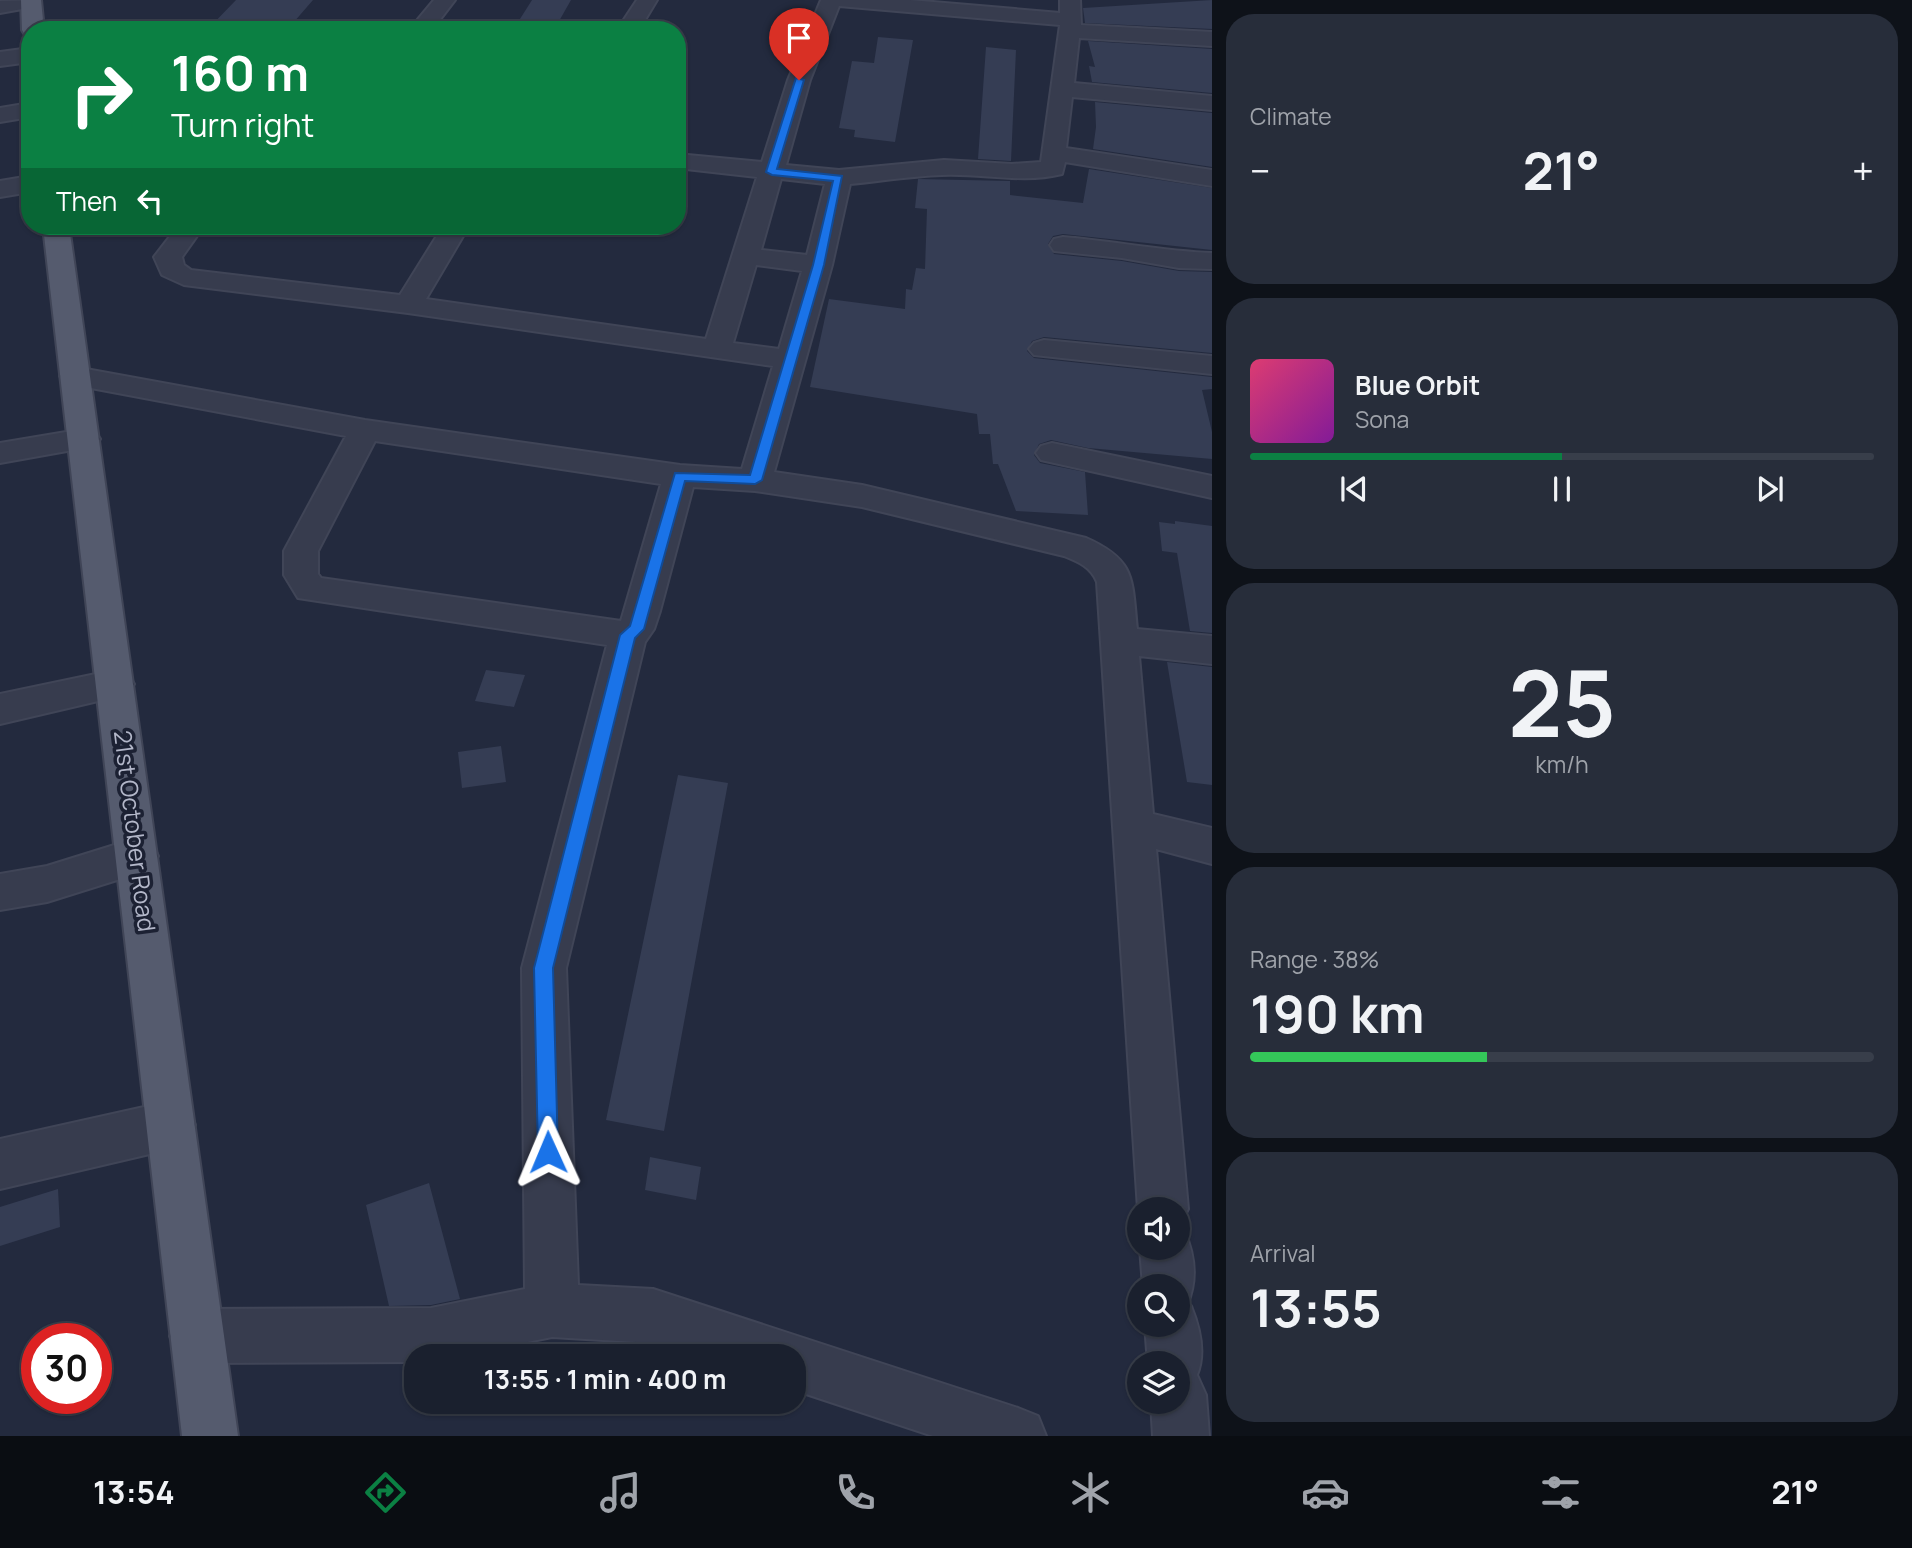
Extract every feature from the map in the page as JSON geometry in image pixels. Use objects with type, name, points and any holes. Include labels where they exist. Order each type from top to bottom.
[{"type":"main road","points":[[31,1],[32,21]]},
{"type":"main road","name":"21st October Road","points":[[57,235],[210,1436]]},
{"type":"street","points":[[428,21],[445,0]]},
{"type":"street","points":[[634,21],[647,0]]},
{"type":"street","points":[[718,349],[799,80],[831,0]]},
{"type":"street","points":[[837,0],[1070,17],[1212,39]]},
{"type":"street","points":[[0,7],[31,1]]},
{"type":"street","points":[[686,162],[838,178],[944,167],[1012,171],[1053,169],[1070,17]]},
{"type":"street","points":[[0,59],[21,56]]},
{"type":"street","points":[[1062,89],[1212,103]]},
{"type":"street","points":[[0,115],[21,112]]},
{"type":"street","points":[[1053,153],[1212,178]]},
{"type":"street","points":[[755,480],[818,265],[838,178]]},
{"type":"street","points":[[0,189],[21,186]]},
{"type":"street","points":[[184,235],[168,257],[172,269],[184,277],[408,305],[791,360]]},
{"type":"street","points":[[408,305],[451,235]]},
{"type":"street","points":[[1063,245],[1122,250],[1179,260],[1212,261]]},
{"type":"street","points":[[747,256],[818,265]]},
{"type":"street","points":[[1044,349],[1212,365]]},
{"type":"street","points":[[75,376],[365,430],[680,476],[755,480],[862,496],[1073,546],[1096,556],[1108,566],[1115,582],[1162,1197]]},
{"type":"street","points":[[365,430],[301,551],[301,575],[310,589],[628,635]]},
{"type":"street","points":[[0,453],[84,439]]},
{"type":"street","points":[[1052,453],[1212,487]]},
{"type":"street","points":[[552,1310],[544,968],[628,635],[636,629],[642,611],[680,476]]},
{"type":"street","points":[[1119,641],[1212,650]]},
{"type":"street","points":[[0,709],[115,684]]},
{"type":"street","points":[[1134,828],[1212,846]]},
{"type":"street","points":[[0,892],[47,884],[137,856]]},
{"type":"street","points":[[0,1164],[171,1125]]},
{"type":"street","points":[[197,1336],[431,1335],[552,1310],[653,1316],[738,1344]]},
{"type":"street","points":[[806,1367],[1018,1436]]},
{"type":"street","points":[[1179,1414],[1181,1436]]},
{"type":"building","points":[[236,0],[313,0],[295,21],[216,21]]},
{"type":"building","points":[[532,0],[571,0],[559,21],[519,21]]},
{"type":"building","points":[[1212,0],[1212,29],[1085,23],[1083,8]]},
{"type":"building","points":[[878,37],[913,40],[895,142],[854,137],[855,130],[839,128],[852,61],[874,63]]},
{"type":"building","points":[[1088,41],[1212,49],[1212,93],[1092,82],[1089,66],[1095,67]]},
{"type":"building","points":[[986,47],[1016,50],[1011,161],[978,159]]},
{"type":"building","points":[[1095,102],[1212,113],[1212,167],[1093,149]]},
{"type":"building","points":[[1089,169],[1212,188],[1212,250],[1063,234],[1053,236],[1048,244],[1054,254],[1122,261],[1179,271],[1212,272],[1212,353],[1044,337],[1032,341],[1027,351],[1034,358],[1212,377],[1212,389],[1202,390],[1212,432],[1212,459],[1088,448],[1051,440],[1039,444],[1034,455],[1040,463],[1085,472],[1088,515],[1016,511],[998,464],[993,464],[990,434],[979,434],[977,414],[810,387],[829,299],[905,309],[906,289],[912,290],[916,268],[925,269],[927,209],[915,208],[918,179],[1010,181],[1010,195],[1083,203]]},
{"type":"building","points":[[1175,521],[1212,526],[1212,633],[1190,631],[1177,553],[1162,551],[1159,522],[1175,524]]},
{"type":"building","points":[[1167,662],[1212,667],[1212,785],[1187,782]]},
{"type":"building","points":[[486,670],[525,675],[514,707],[475,701]]},
{"type":"building","points":[[501,746],[506,782],[462,788],[458,752]]},
{"type":"building","points":[[678,775],[728,783],[664,1131],[606,1120]]},
{"type":"building","points":[[650,1157],[701,1167],[696,1200],[645,1190]]},
{"type":"building","points":[[429,1183],[460,1299],[431,1305],[389,1306],[366,1205]]},
{"type":"building","points":[[58,1189],[60,1227],[0,1246],[0,1207]]},
{"type":"route","points":[[548,1152],[544,968],[628,635],[636,629],[642,611],[680,476],[755,480],[818,265],[834,200],[838,178],[772,172],[799,80]]}]
